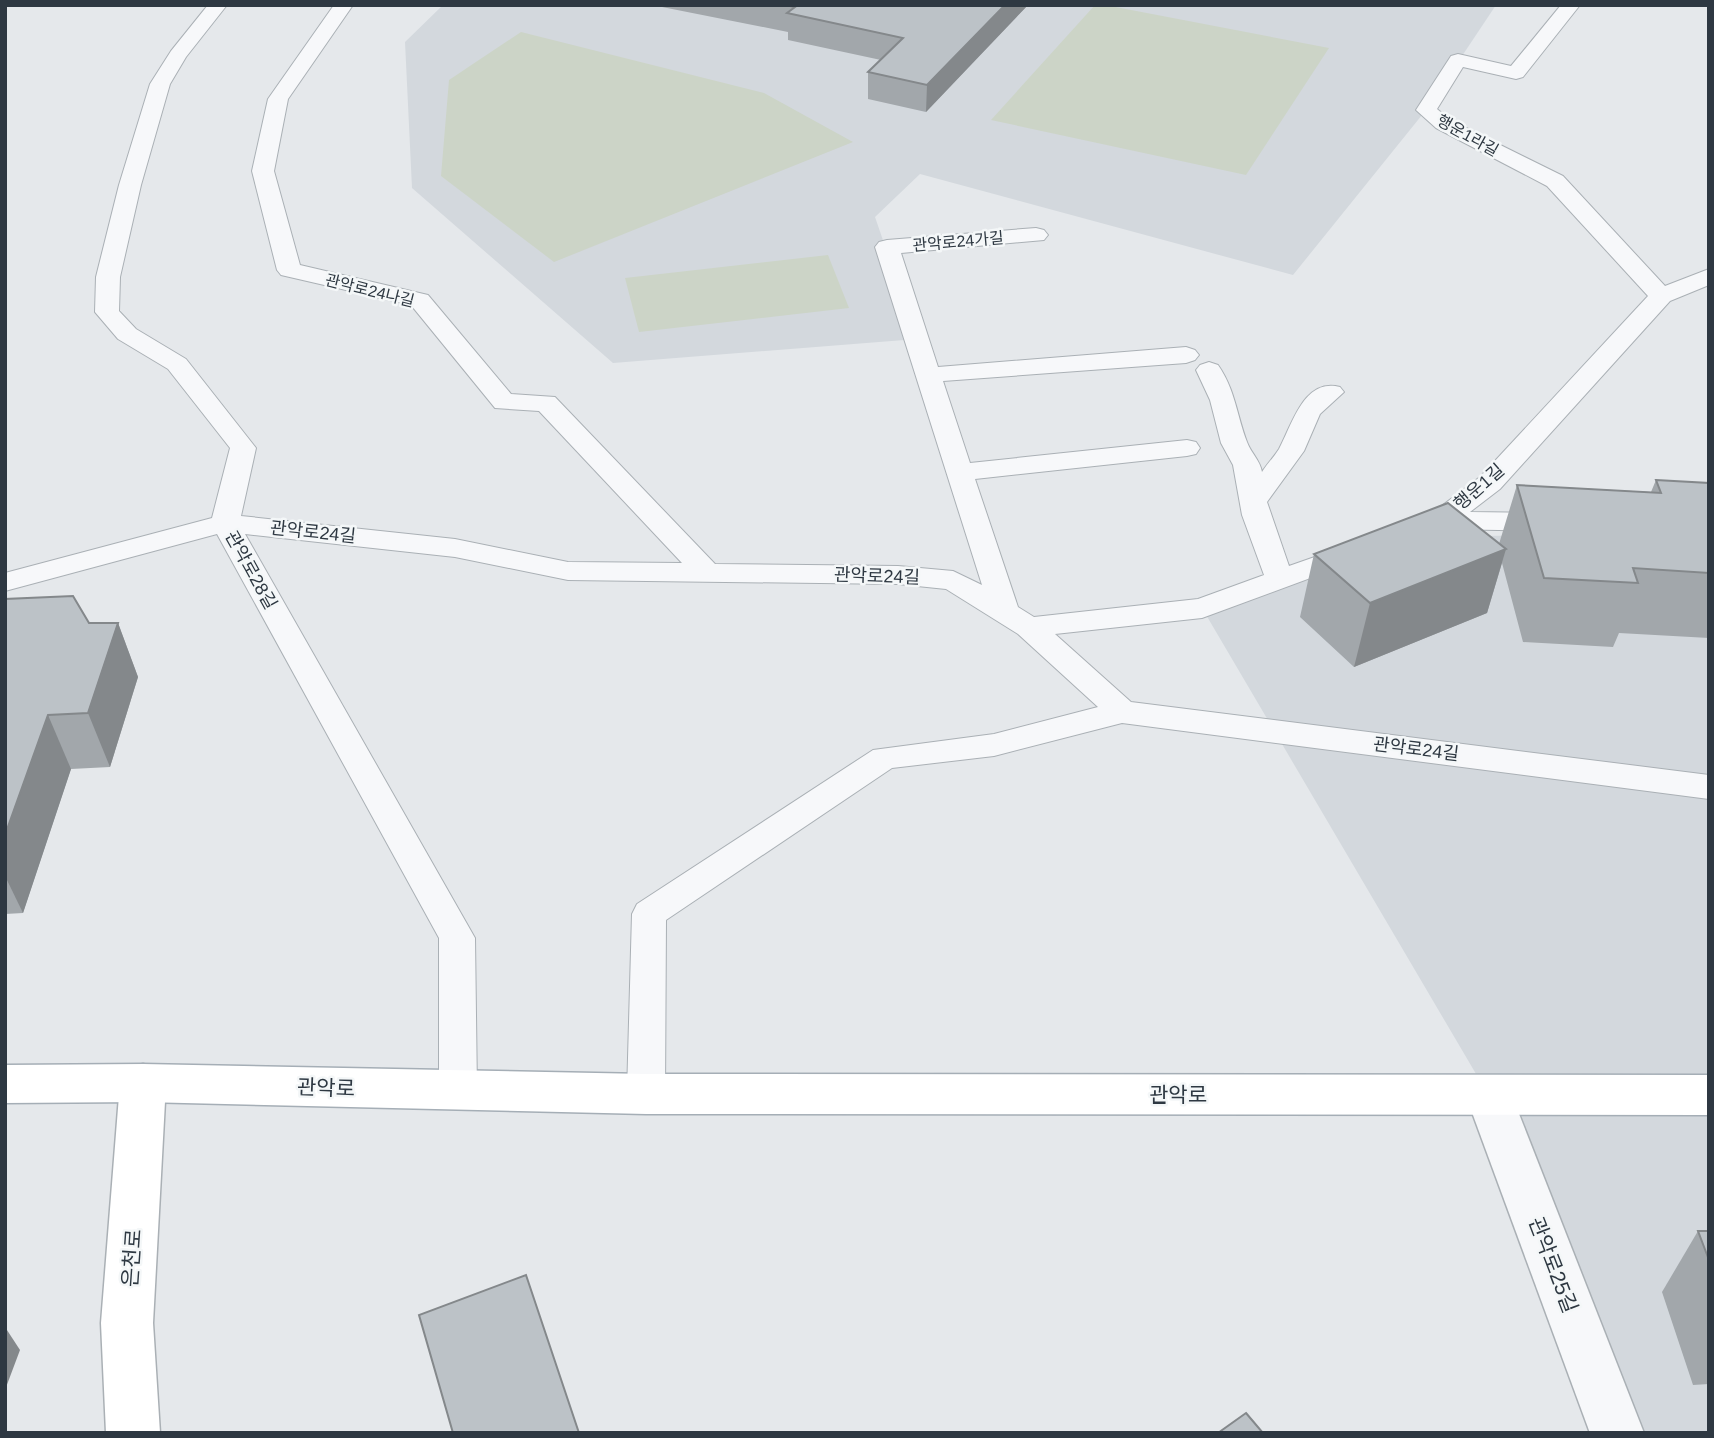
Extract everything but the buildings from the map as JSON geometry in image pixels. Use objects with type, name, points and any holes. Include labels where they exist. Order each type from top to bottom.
[{"type":"main road","name":"관악로","points":[[5,1084],[144,1083],[458,1092],[646,1094],[1709,1095]]},
{"type":"main road","name":"은천로","points":[[133,1433],[127,1323],[144,1083]]},
{"type":"street","name":"관악로25길","points":[[1489,1096],[1617,1433]]},
{"type":"lane","name":"관악로28길","points":[[218,5],[178,54],[160,84],[130,185],[108,277],[107,312],[127,334],[177,364],[243,448],[225,523],[457,938],[458,1092]]},
{"type":"lane","name":"관악로24나길","points":[[344,5],[278,99],[263,171],[289,270],[419,300],[504,402],[546,403],[708,573]]},
{"type":"lane","name":"행운1라길","points":[[1571,5],[1516,73],[1458,60],[1426,110],[1443,124],[1555,181],[1661,296]]},
{"type":"lane","name":"관악로24가길","points":[[1017,620],[960,472],[887,247],[1036,235]]},
{"type":"lane","name":"행운1길","points":[[1017,620],[1202,608],[1441,520],[1490,483],[1661,296],[1707,277]]},
{"type":"lane","points":[[928,375],[1186,355]]},
{"type":"lane","points":[[1209,370],[1223,400],[1234,443],[1247,465],[1254,501],[1280,579]]},
{"type":"lane","points":[[1254,501],[1292,451],[1309,410],[1331,392]]},
{"type":"lane","points":[[960,472],[1186,448]]},
{"type":"lane","points":[[1441,520],[1575,523]]},
{"type":"lane","name":"관악로24길","points":[[5,582],[225,523],[456,548],[569,571],[898,575],[953,580],[1017,620],[1122,712],[1709,787]]},
{"type":"lane","points":[[646,1094],[649,914],[884,758],[994,745],[1122,712]]},
{"type":"shaded area","points":[[443,5],[1496,5],[1426,110],[1293,275],[920,174],[875,217],[917,339],[613,363],[412,188],[405,42]]},
{"type":"shaded area","points":[[1095,5],[1329,48],[1246,175],[991,120]]},
{"type":"shaded area","points":[[521,32],[764,93],[853,142],[554,262],[441,176],[449,80]]},
{"type":"shaded area","points":[[828,255],[849,308],[639,332],[625,278]]},
{"type":"shaded area","points":[[1709,534],[1709,1433],[1617,1433],[1489,1096],[1202,608],[1474,536]]}]
